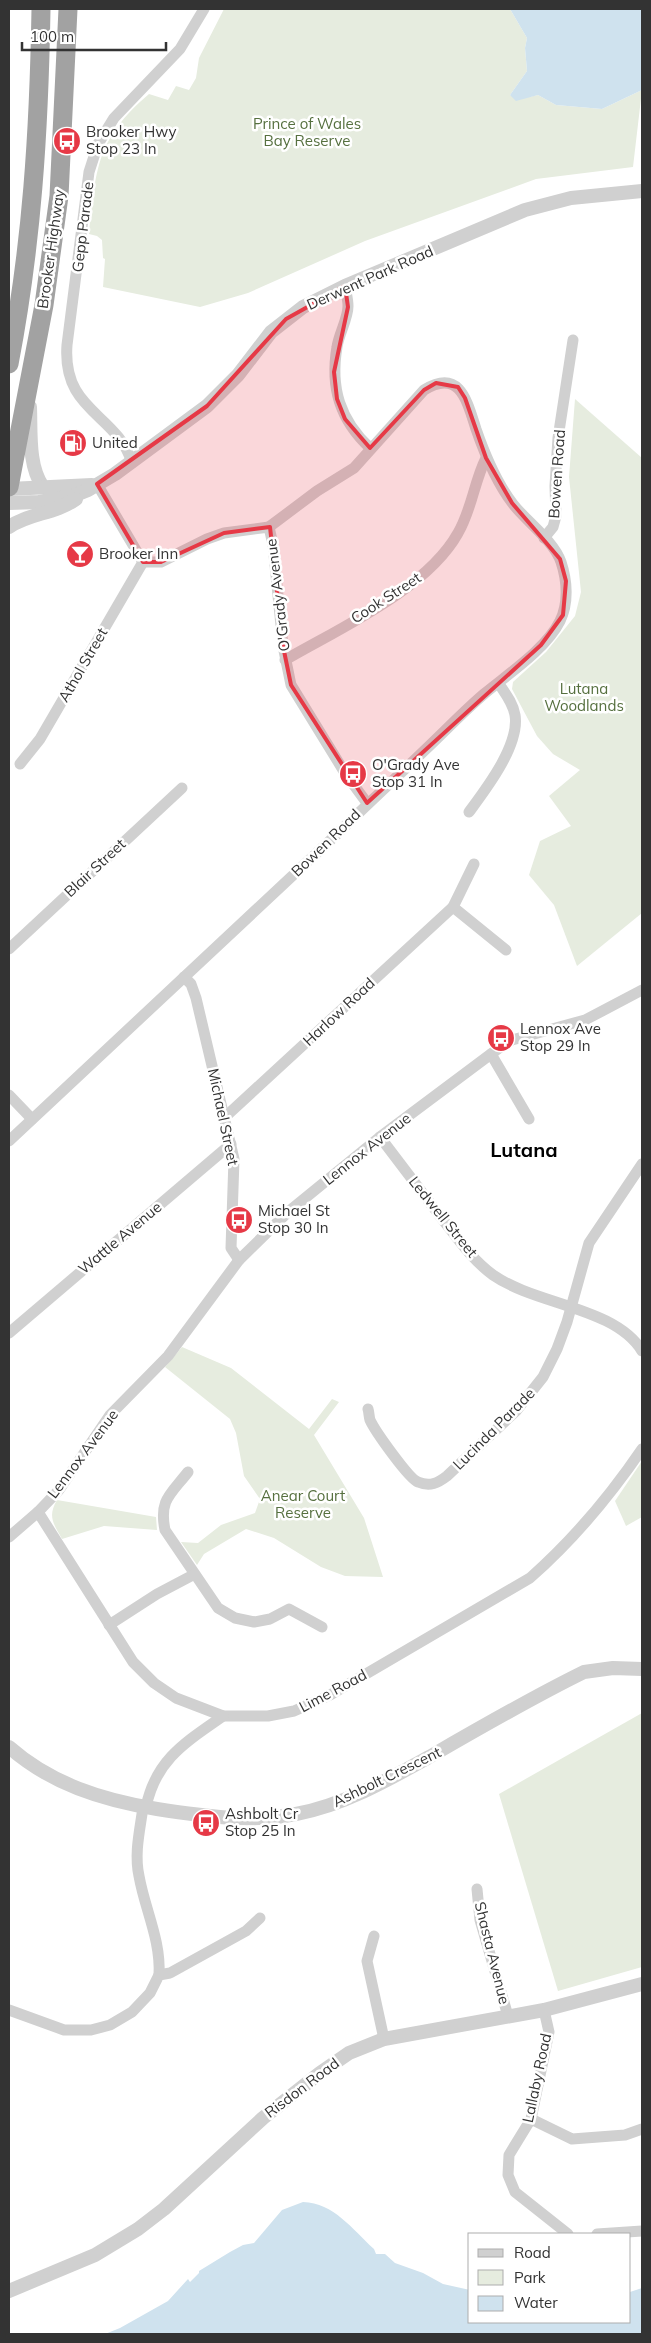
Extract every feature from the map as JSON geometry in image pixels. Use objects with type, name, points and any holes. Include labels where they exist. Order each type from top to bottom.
[{"type":"highway","name":"Brooker Highway","points":[[9,364],[30,231],[40,110],[41,9]]},
{"type":"highway","name":"Brooker Highway","points":[[9,488],[44,305],[59,196],[68,9]]},
{"type":"street","name":"Gepp Parade","points":[[132,462],[129,454],[115,436],[76,392],[67,368],[68,345],[89,172],[98,144],[105,130],[180,49],[204,9]]},
{"type":"street","name":"Derwent Park Road","points":[[9,503],[54,500],[94,487],[132,462],[207,406],[238,374],[271,332],[286,319],[303,307],[345,286],[525,210],[572,198],[642,191]]},
{"type":"street","points":[[345,286],[348,307],[337,346],[334,372],[337,399],[345,420],[357,436],[370,448]]},
{"type":"street","name":"Bowen Road","points":[[9,1141],[336,835],[367,803],[499,684],[554,631],[563,615],[566,581],[560,559],[544,538],[553,527],[556,516],[555,486],[558,438],[573,340]]},
{"type":"street","points":[[269,527],[317,490],[354,468],[424,390],[436,383],[448,382],[458,387],[466,398],[486,458],[512,502],[544,538]]},
{"type":"street","points":[[28,386],[34,464],[36,476],[43,487]]},
{"type":"street","name":"Cook Street","points":[[285,660],[419,580],[458,534],[486,458]]},
{"type":"street","points":[[9,527],[20,521],[56,510],[94,487],[142,562]]},
{"type":"street","name":"Derwent Park Road","points":[[9,488],[94,487]]},
{"type":"street","name":"O'Grady Avenue","points":[[142,562],[161,562],[207,539],[224,534],[269,527],[273,545],[285,660],[291,685],[345,773],[367,803]]},
{"type":"street","name":"Athol Street","points":[[20,764],[40,739],[142,562]]},
{"type":"street","points":[[468,812],[488,786],[513,739],[516,723],[515,714],[499,684]]},
{"type":"street","name":"Blair Street","points":[[9,949],[182,788]]},
{"type":"street","name":"Harlow Road","points":[[224,1118],[453,906],[474,864]]},
{"type":"street","points":[[453,906],[506,950]]},
{"type":"street","name":"Michael Street","points":[[184,977],[190,984],[196,998],[231,1144],[235,1174],[231,1248],[239,1260]]},
{"type":"street","name":"Lennox Avenue","points":[[9,1537],[38,1512],[59,1490],[110,1415],[168,1356],[239,1260],[288,1212],[380,1137],[512,1040],[585,1020],[642,990]]},
{"type":"street","points":[[491,1054],[529,1119]]},
{"type":"street","points":[[9,1095],[32,1120]]},
{"type":"street","name":"Ledwell Street","points":[[380,1137],[469,1253],[492,1274],[516,1289],[571,1308]]},
{"type":"street","name":"Wattle Avenue","points":[[9,1333],[231,1144]]},
{"type":"street","name":"Lucinda Parade","points":[[368,1409],[370,1420],[408,1474],[416,1482],[427,1485],[437,1484],[532,1392],[557,1349],[590,1244],[642,1164]]},
{"type":"street","points":[[571,1308],[611,1323],[630,1335],[642,1351]]},
{"type":"street","name":"Lime Road","points":[[38,1512],[133,1662],[154,1683],[176,1698],[222,1716],[268,1716],[294,1711],[330,1695],[530,1578],[614,1490],[642,1449]]},
{"type":"street","points":[[188,1472],[164,1503],[162,1515],[165,1530],[193,1575],[218,1608],[235,1618],[254,1622],[270,1619],[289,1609],[322,1627]]},
{"type":"street","points":[[109,1625],[157,1594],[193,1575]]},
{"type":"street","name":"Ashbolt Crescent","points":[[9,1747],[38,1770],[59,1781],[83,1791],[144,1807],[205,1817],[240,1819],[295,1815],[320,1809],[364,1791],[584,1672],[613,1668],[642,1668]]},
{"type":"street","points":[[9,2010],[64,2030],[91,2030],[110,2025],[132,2012],[150,1993],[159,1974],[160,1958],[156,1935],[138,1874],[138,1843],[144,1807],[157,1773],[171,1754],[222,1716]]},
{"type":"street","name":"Shasta Avenue","points":[[477,1889],[480,1920],[508,2016]]},
{"type":"street","points":[[159,1974],[170,1973],[246,1931],[260,1918]]},
{"type":"street","points":[[374,1936],[367,1961],[384,2039]]},
{"type":"street","name":"Risdon Road","points":[[9,2291],[95,2255],[138,2229],[164,2209],[263,2118],[304,2084],[349,2053],[384,2039],[544,2010],[642,1984]]},
{"type":"street","name":"Lallaby Road","points":[[544,2010],[549,2032],[531,2119],[509,2155],[507,2168],[509,2182],[515,2192],[567,2233]]},
{"type":"street","points":[[531,2119],[563,2136],[580,2139],[625,2135],[642,2129]]},
{"type":"street","points":[[612,2233],[642,2231]]},
{"type":"highlighted area","points":[[345,286],[348,307],[334,372],[337,399],[345,419],[370,448],[424,390],[436,383],[458,387],[465,398],[486,458],[512,503],[560,559],[566,581],[563,615],[541,645],[367,803],[291,685],[283,646],[270,527],[224,533],[161,562],[143,562],[97,484],[207,406],[286,319]]},
{"type":"green space","name":"Prince of Wales Bay Reserve","points":[[224,9],[510,9],[527,38],[525,48],[527,71],[510,95],[519,99],[538,95],[556,105],[602,109],[642,90],[633,167],[536,179],[365,241],[248,293],[200,307],[103,287],[105,259],[103,258],[102,240],[97,236],[89,234],[97,173],[102,156],[118,126],[131,110],[149,94],[168,100],[176,86],[189,90],[196,78],[199,58]]},
{"type":"green space","name":"Lutana Woodlands","points":[[575,399],[642,458],[642,913],[577,966],[554,905],[529,875],[540,841],[571,826],[549,796],[580,770],[553,754],[537,736],[512,689],[513,682],[546,652],[575,616],[581,592],[569,477]]},
{"type":"green space","name":"Anear Court Reserve","points":[[182,1347],[231,1368],[309,1429],[332,1399],[339,1402],[314,1435],[364,1518],[383,1577],[345,1576],[321,1567],[274,1538],[246,1529],[204,1554],[197,1565],[181,1542],[198,1543],[221,1525],[255,1513],[260,1499],[244,1476],[236,1433],[230,1419],[165,1367]]},
{"type":"green space","points":[[642,1461],[642,1517],[626,1526],[615,1501]]},
{"type":"green space","points":[[57,1500],[156,1517],[157,1530],[104,1526],[62,1539],[54,1525],[52,1516]]},
{"type":"green space","points":[[642,1713],[642,1967],[558,1991],[499,1794]]},
{"type":"water","points":[[510,9],[642,9],[642,90],[602,109],[556,105],[538,95],[516,101],[510,95],[527,71],[525,48],[527,38]]},
{"type":"water","points":[[303,2202],[314,2203],[324,2207],[342,2218],[374,2249],[376,2254],[385,2254],[395,2263],[423,2273],[443,2284],[468,2290],[468,2323],[631,2323],[631,2292],[642,2288],[642,2334],[105,2334],[120,2328],[168,2301],[188,2279],[190,2282],[199,2271],[230,2252],[243,2245],[254,2243],[282,2210]]},
{"type":"place","name":"Brooker Hwy Stop 23 In","points":[[67,141]]},
{"type":"place","name":"United","points":[[73,443]]},
{"type":"place","name":"Brooker Inn","points":[[80,554]]},
{"type":"place","name":"O'Grady Ave Stop 31 In","points":[[353,774]]},
{"type":"place","name":"Lennox Ave Stop 29 In","points":[[501,1038]]},
{"type":"place","name":"Michael St Stop 30 In","points":[[239,1220]]},
{"type":"place","name":"Ashbolt Cr Stop 25 In","points":[[206,1823]]},
{"type":"district","name":"Lutana","points":[[524,1150]]}]
